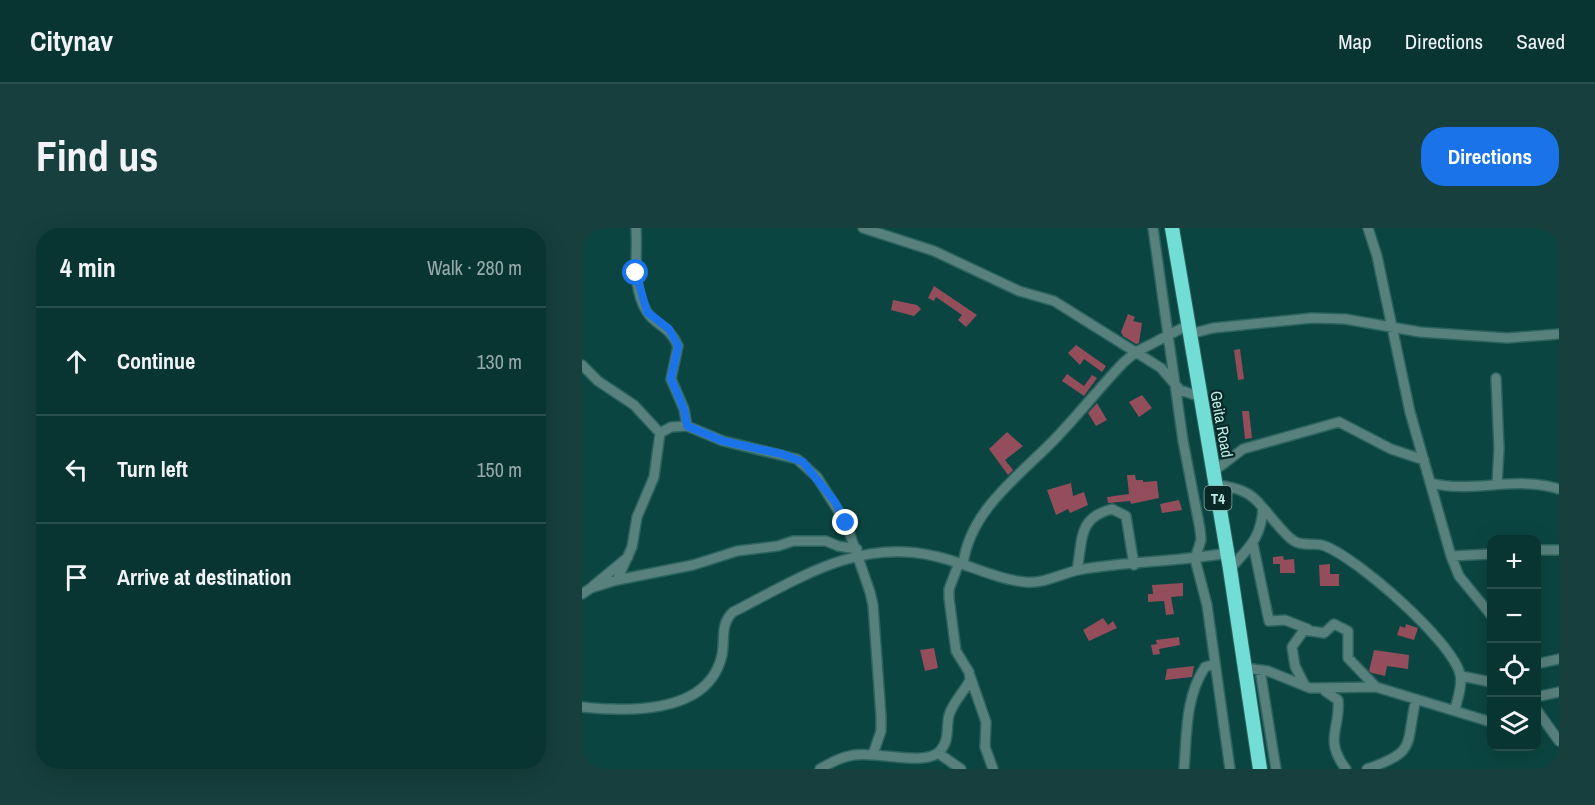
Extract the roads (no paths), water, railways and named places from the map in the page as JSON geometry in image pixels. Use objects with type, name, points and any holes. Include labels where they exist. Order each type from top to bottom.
[{"type":"highway","name":"Geita Road","points":[[1172,228],[1227,553],[1253,669],[1260,769]]},
{"type":"street","points":[[636,228],[638,285],[647,312],[669,329],[678,346],[671,379],[684,409],[687,426]]},
{"type":"street","points":[[863,228],[934,251],[1019,291],[1054,301],[1136,352],[1167,374],[1176,387],[1201,397]]},
{"type":"street","points":[[1153,228],[1183,441],[1200,529],[1201,540],[1195,559],[1207,605],[1230,769]]},
{"type":"street","points":[[1368,228],[1377,256],[1410,412],[1451,556],[1459,576],[1487,610]]},
{"type":"street","points":[[993,769],[985,747],[986,722],[970,676],[956,651],[949,589],[961,564],[968,540],[1004,486],[1050,444],[1136,352],[1168,336],[1189,329],[1312,318],[1345,319],[1393,328],[1522,339],[1559,334]]},
{"type":"street","points":[[582,365],[598,381],[634,405],[660,433]]},
{"type":"street","points":[[1496,378],[1499,448],[1497,484]]},
{"type":"street","points":[[1214,471],[1243,449],[1338,422],[1391,449],[1424,460]]},
{"type":"street","points":[[660,433],[671,427],[687,426],[723,441],[782,454],[803,462],[835,502],[858,552],[873,605],[881,716],[881,731],[873,754]]},
{"type":"street","points":[[617,580],[628,557],[638,518],[654,477],[660,433]]},
{"type":"street","points":[[1431,483],[1451,486],[1541,485],[1559,489]]},
{"type":"street","points":[[1216,485],[1243,490],[1258,501],[1295,542],[1325,546],[1391,592],[1428,626],[1461,676],[1455,710]]},
{"type":"street","points":[[1230,569],[1253,544],[1260,527],[1263,508]]},
{"type":"street","points":[[1077,570],[1087,522],[1094,515],[1112,509],[1126,516],[1134,565]]},
{"type":"street","points":[[591,588],[617,580],[693,565],[737,551],[778,546],[793,541],[826,541],[858,552],[894,550],[935,556],[1028,582],[1077,570],[1195,559],[1227,553]]},
{"type":"street","points":[[1253,544],[1269,621],[1285,620],[1324,633],[1334,624],[1347,630],[1348,658],[1376,687]]},
{"type":"street","points":[[1541,550],[1559,550]]},
{"type":"street","points":[[582,707],[661,705],[692,696],[713,676],[721,656],[727,618],[798,578],[858,552]]},
{"type":"street","points":[[1451,556],[1487,554]]},
{"type":"street","points":[[582,594],[628,557]]},
{"type":"street","points":[[1305,686],[1294,666],[1292,647],[1299,633],[1308,629]]},
{"type":"street","points":[[1541,663],[1559,659]]},
{"type":"street","points":[[1184,769],[1186,726],[1194,687],[1205,667],[1215,664]]},
{"type":"street","points":[[1253,669],[1323,690],[1376,687],[1487,721]]},
{"type":"street","points":[[1253,669],[1276,769]]},
{"type":"street","points":[[820,769],[836,760],[873,754],[922,758],[938,753],[946,741],[951,709],[970,676]]},
{"type":"street","points":[[1461,676],[1487,681]]},
{"type":"street","points":[[1323,690],[1338,700],[1335,746],[1338,757],[1346,769]]},
{"type":"street","points":[[1541,696],[1559,692]]},
{"type":"street","points":[[1367,769],[1398,756],[1406,749],[1416,699]]},
{"type":"street","points":[[1541,725],[1559,741]]},
{"type":"street","points":[[938,753],[961,769]]}]
